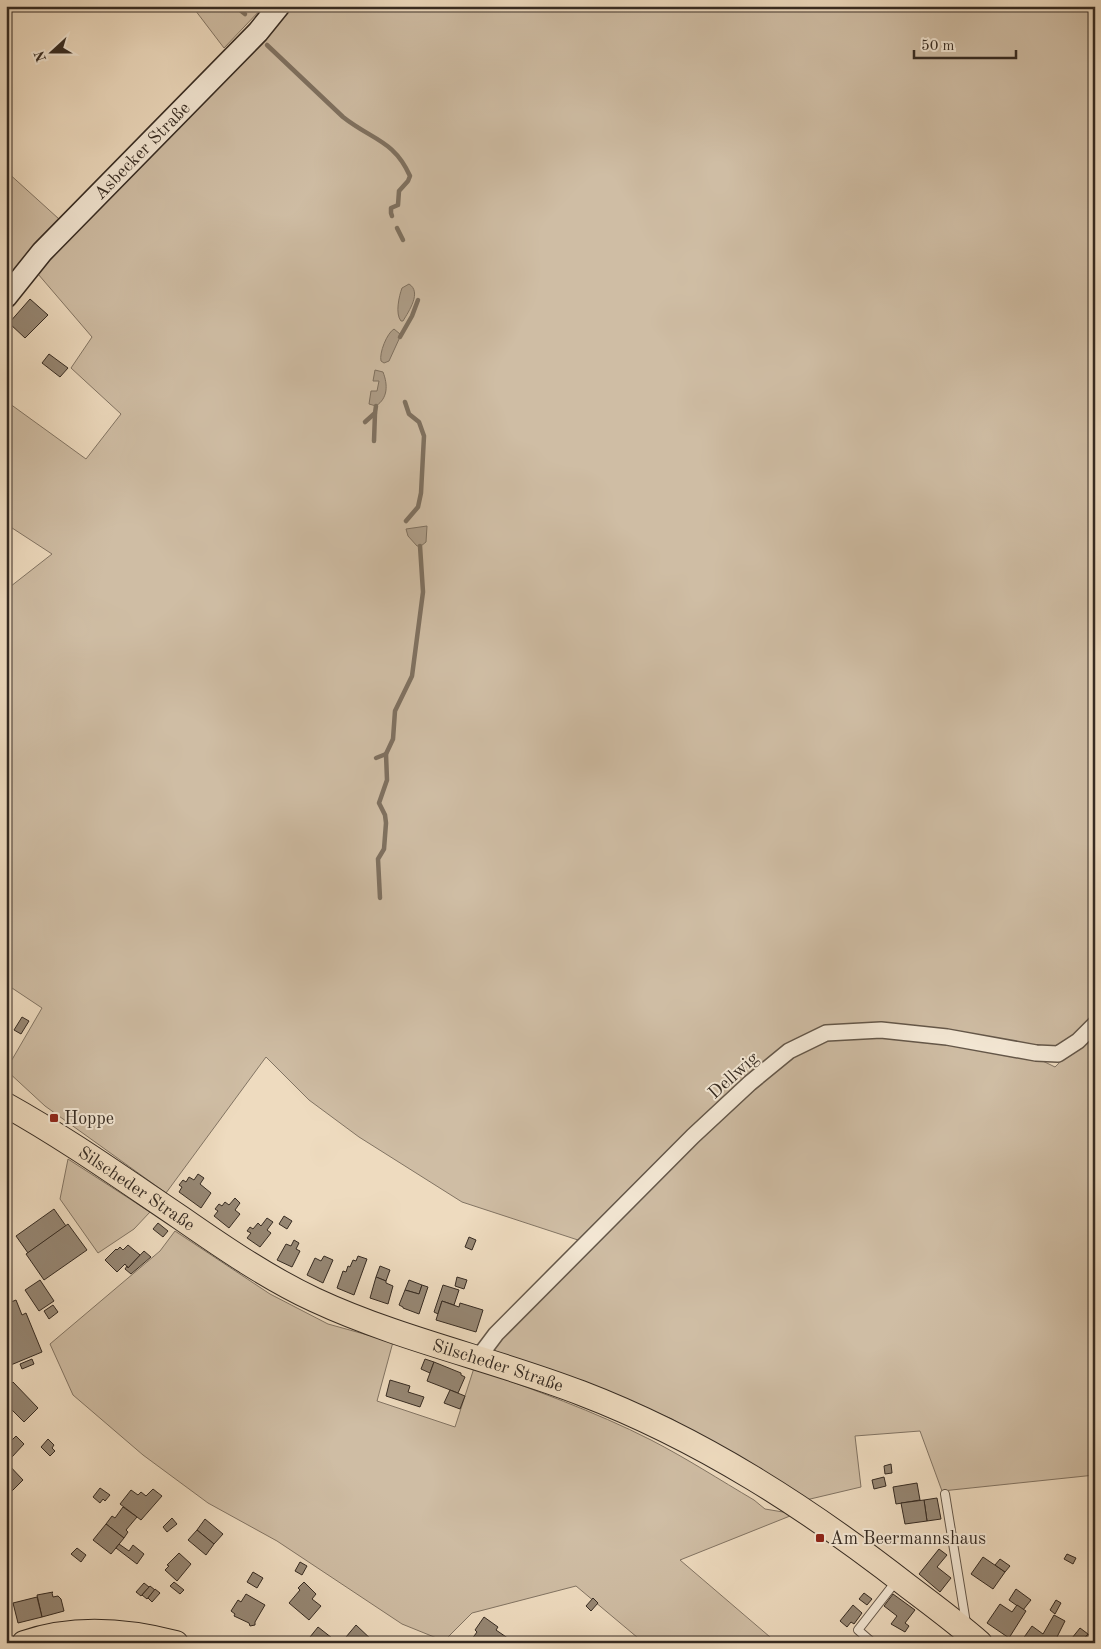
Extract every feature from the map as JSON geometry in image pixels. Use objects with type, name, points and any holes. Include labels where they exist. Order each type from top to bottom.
[{"type":"main road","name":"Asbecker Straße","points":[[6,297],[42,252],[258,32],[279,6]]},
{"type":"main road","name":"Silscheder Straße","points":[[6,1104],[50,1130],[226,1249],[280,1282],[354,1317],[522,1371],[584,1394],[663,1429],[716,1457],[793,1502],[860,1549],[974,1638]]},
{"type":"main road","points":[[24,1643],[40,1637],[97,1631],[127,1633],[176,1643]]},
{"type":"street","name":"Dellwig","points":[[478,1358],[496,1334],[693,1136],[750,1083],[789,1051],[826,1033],[881,1030],[947,1037],[1036,1054],[1058,1054],[1078,1041],[1095,1024]]},
{"type":"lane","points":[[945,1494],[974,1638]]},
{"type":"lane","points":[[873,1643],[858,1630],[898,1578]]},
{"type":"shaded area","points":[[192,6],[264,6],[224,48]]},
{"type":"shaded area","points":[[287,6],[1095,6],[1095,1019],[1057,1050],[1010,1045],[1055,1067],[1095,1028],[1095,1475],[942,1491],[920,1431],[855,1436],[861,1487],[806,1500],[672,1419],[576,1379],[494,1352],[492,1347],[581,1241],[462,1202],[359,1137],[309,1100],[266,1057],[166,1193],[45,1106],[6,1070],[42,1008],[6,984],[6,590],[52,554],[6,524],[6,401],[86,459],[121,414],[71,368],[92,337],[38,274],[51,256]]},
{"type":"shaded area","points":[[6,171],[59,219],[17,267],[6,283]]},
{"type":"shaded area","points":[[409,284],[413,287],[413,302],[403,321],[401,321],[398,314],[398,305],[402,288]]},
{"type":"shaded area","points":[[394,329],[400,334],[400,337],[389,361],[384,363],[381,361],[382,348]]},
{"type":"shaded area","points":[[375,370],[383,372],[386,382],[385,395],[376,406],[369,404],[371,391],[377,391],[379,381],[373,381]]},
{"type":"shaded area","points":[[427,526],[426,542],[421,546],[417,546],[408,536],[406,529]]},
{"type":"shaded area","points":[[68,1159],[150,1212],[134,1229],[98,1253],[60,1199]]},
{"type":"shaded area","points":[[175,1231],[270,1294],[328,1324],[393,1342],[377,1401],[455,1427],[474,1368],[564,1401],[629,1429],[690,1462],[754,1500],[765,1509],[795,1514],[680,1560],[777,1643],[644,1643],[576,1586],[472,1613],[444,1641],[402,1624],[277,1541],[208,1503],[143,1455],[73,1395],[50,1344],[160,1251]]},
{"type":"building","points":[[30,299],[48,315],[25,338],[9,323]]},
{"type":"building","points":[[49,354],[68,368],[60,377],[42,363]]},
{"type":"building","points":[[22,1017],[29,1021],[21,1034],[14,1030]]},
{"type":"building","points":[[198,1174],[204,1178],[200,1184],[211,1193],[201,1208],[179,1192],[182,1187],[179,1185],[183,1180],[186,1182],[189,1177],[194,1180]]},
{"type":"building","points":[[235,1198],[240,1203],[235,1210],[240,1214],[229,1228],[214,1216],[218,1211],[215,1209],[219,1204],[222,1206],[225,1202],[229,1205]]},
{"type":"building","points":[[54,1209],[66,1226],[28,1253],[16,1236]]},
{"type":"building","points":[[284,1216],[292,1221],[287,1229],[279,1224]]},
{"type":"building","points":[[267,1218],[273,1222],[267,1230],[271,1233],[260,1247],[247,1238],[251,1233],[247,1231],[250,1227],[253,1229],[258,1223],[261,1226]]},
{"type":"building","points":[[158,1223],[168,1231],[163,1237],[153,1229]]},
{"type":"building","points":[[68,1224],[87,1250],[44,1280],[26,1254]]},
{"type":"building","points":[[469,1237],[476,1240],[472,1250],[465,1247]]},
{"type":"building","points":[[294,1240],[299,1243],[296,1249],[300,1251],[292,1267],[277,1260],[286,1244],[291,1246]]},
{"type":"building","points":[[128,1245],[140,1255],[128,1268],[125,1264],[117,1272],[105,1260],[116,1249],[120,1247],[123,1250]]},
{"type":"building","points":[[144,1251],[151,1257],[131,1274],[125,1269]]},
{"type":"building","points":[[324,1256],[333,1260],[323,1283],[307,1275],[315,1258],[321,1261]]},
{"type":"building","points":[[358,1256],[367,1259],[354,1295],[337,1288],[343,1271],[346,1272],[348,1266],[350,1267],[353,1260],[356,1261]]},
{"type":"building","points":[[380,1266],[390,1270],[386,1281],[376,1277]]},
{"type":"building","points":[[376,1277],[393,1286],[388,1304],[370,1298]]},
{"type":"building","points":[[457,1277],[467,1280],[464,1289],[455,1286]]},
{"type":"building","points":[[40,1280],[54,1301],[39,1311],[25,1290]]},
{"type":"building","points":[[409,1280],[422,1285],[419,1294],[405,1290]]},
{"type":"building","points":[[422,1285],[428,1287],[419,1314],[399,1305],[405,1290],[419,1294]]},
{"type":"building","points":[[443,1285],[459,1290],[454,1305],[442,1301],[438,1314],[434,1312]]},
{"type":"building","points":[[16,1300],[22,1315],[26,1313],[42,1352],[6,1367],[6,1304]]},
{"type":"building","points":[[442,1301],[459,1307],[460,1303],[483,1310],[476,1332],[436,1320]]},
{"type":"building","points":[[53,1305],[58,1312],[49,1319],[44,1311]]},
{"type":"building","points":[[32,1359],[34,1364],[22,1369],[20,1364]]},
{"type":"building","points":[[425,1359],[434,1362],[430,1373],[421,1369]]},
{"type":"building","points":[[434,1362],[461,1373],[465,1377],[458,1393],[427,1381]]},
{"type":"building","points":[[390,1380],[410,1386],[408,1392],[424,1397],[420,1407],[386,1396]]},
{"type":"building","points":[[13,1382],[38,1408],[24,1422],[6,1404],[6,1388]]},
{"type":"building","points":[[450,1390],[465,1396],[460,1409],[444,1403]]},
{"type":"building","points":[[16,1436],[24,1444],[12,1457],[6,1452],[6,1446]]},
{"type":"building","points":[[48,1439],[54,1445],[52,1448],[55,1451],[50,1456],[41,1447]]},
{"type":"building","points":[[6,1462],[23,1480],[6,1497]]},
{"type":"building","points":[[891,1464],[892,1473],[885,1474],[884,1466]]},
{"type":"building","points":[[884,1477],[886,1486],[874,1489],[872,1480]]},
{"type":"building","points":[[917,1483],[920,1500],[896,1504],[893,1487]]},
{"type":"building","points":[[100,1488],[110,1495],[105,1501],[103,1499],[100,1503],[93,1497]]},
{"type":"building","points":[[153,1489],[162,1496],[141,1520],[120,1504],[131,1490],[138,1495],[141,1492],[146,1496]]},
{"type":"building","points":[[937,1498],[941,1519],[927,1521],[924,1500]]},
{"type":"building","points":[[924,1500],[927,1521],[905,1524],[901,1503]]},
{"type":"building","points":[[123,1507],[137,1517],[126,1530],[128,1532],[124,1538],[106,1524],[112,1516],[115,1518]]},
{"type":"building","points":[[172,1518],[177,1524],[167,1532],[163,1527]]},
{"type":"building","points":[[205,1519],[223,1534],[214,1544],[197,1530]]},
{"type":"building","points":[[106,1524],[124,1538],[111,1554],[93,1540]]},
{"type":"building","points":[[197,1530],[214,1544],[206,1555],[188,1540]]},
{"type":"building","points":[[119,1544],[129,1551],[133,1545],[144,1554],[137,1564],[116,1548]]},
{"type":"building","points":[[77,1548],[86,1555],[81,1562],[71,1554]]},
{"type":"building","points":[[939,1549],[947,1555],[937,1567],[951,1578],[940,1592],[919,1574]]},
{"type":"building","points":[[179,1553],[191,1564],[177,1581],[165,1570],[169,1566],[167,1565]]},
{"type":"building","points":[[1067,1554],[1076,1558],[1073,1564],[1064,1559]]},
{"type":"building","points":[[983,1557],[1005,1572],[993,1589],[971,1574]]},
{"type":"building","points":[[1000,1559],[1010,1566],[1005,1572],[995,1565]]},
{"type":"building","points":[[300,1562],[307,1566],[302,1575],[295,1571]]},
{"type":"building","points":[[253,1572],[263,1578],[257,1588],[247,1582]]},
{"type":"building","points":[[174,1582],[184,1590],[180,1594],[170,1586]]},
{"type":"building","points":[[304,1582],[316,1594],[312,1599],[321,1606],[309,1620],[289,1603]]},
{"type":"building","points":[[144,1583],[149,1587],[141,1596],[136,1592]]},
{"type":"building","points":[[150,1586],[155,1590],[147,1599],[142,1595]]},
{"type":"building","points":[[155,1589],[160,1593],[152,1602],[148,1598]]},
{"type":"building","points":[[1016,1589],[1031,1600],[1023,1610],[1009,1600]]},
{"type":"building","points":[[53,1592],[53,1597],[58,1596],[61,1599],[64,1611],[42,1617],[37,1595]]},
{"type":"building","points":[[864,1593],[872,1599],[867,1605],[859,1599]]},
{"type":"building","points":[[246,1594],[265,1605],[255,1625],[250,1626],[249,1623],[234,1616],[235,1614],[231,1611],[238,1600],[241,1602]]},
{"type":"building","points":[[893,1594],[915,1610],[905,1623],[909,1626],[905,1632],[891,1624],[897,1616],[884,1606]]},
{"type":"building","points":[[37,1597],[42,1617],[18,1623],[13,1603]]},
{"type":"building","points":[[593,1598],[598,1603],[591,1611],[586,1606]]},
{"type":"building","points":[[1056,1600],[1061,1603],[1055,1614],[1050,1610]]},
{"type":"building","points":[[1000,1604],[1012,1612],[1017,1605],[1026,1611],[1009,1638],[987,1623]]},
{"type":"building","points":[[853,1605],[862,1613],[854,1624],[851,1622],[847,1627],[840,1621]]},
{"type":"building","points":[[1054,1615],[1065,1621],[1054,1643],[1020,1643],[1032,1626],[1043,1634]]},
{"type":"building","points":[[484,1617],[498,1627],[496,1630],[512,1641],[511,1643],[469,1643]]},
{"type":"building","points":[[356,1625],[374,1642],[374,1643],[341,1643]]},
{"type":"building","points":[[318,1627],[332,1638],[328,1643],[307,1643],[306,1642]]},
{"type":"building","points":[[1080,1628],[1088,1634],[1080,1643],[1068,1643]]},
{"type":"building","points":[[1088,1634],[1095,1640],[1092,1643],[1080,1643]]},
{"type":"waterway","points":[[235,6],[245,14]]},
{"type":"waterway","points":[[267,45],[343,117],[389,148],[404,164],[410,176],[399,191],[398,205],[391,208],[392,216]]},
{"type":"waterway","points":[[397,228],[403,240]]},
{"type":"waterway","points":[[400,337],[412,316],[418,300]]},
{"type":"waterway","points":[[405,402],[409,414],[419,422],[424,436],[421,493],[418,507],[406,521]]},
{"type":"waterway","points":[[365,422],[375,413],[376,406]]},
{"type":"waterway","points":[[374,441],[375,413]]},
{"type":"waterway","points":[[380,898],[378,859],[384,849],[386,823],[385,815],[379,803],[387,780],[386,754],[393,739],[395,711],[412,676],[423,592],[420,546]]},
{"type":"waterway","points":[[376,758],[386,754]]},
{"type":"place","name":"Hoppe","points":[[54,1118]]},
{"type":"place","name":"Am Beermannshaus","points":[[820,1538]]}]
